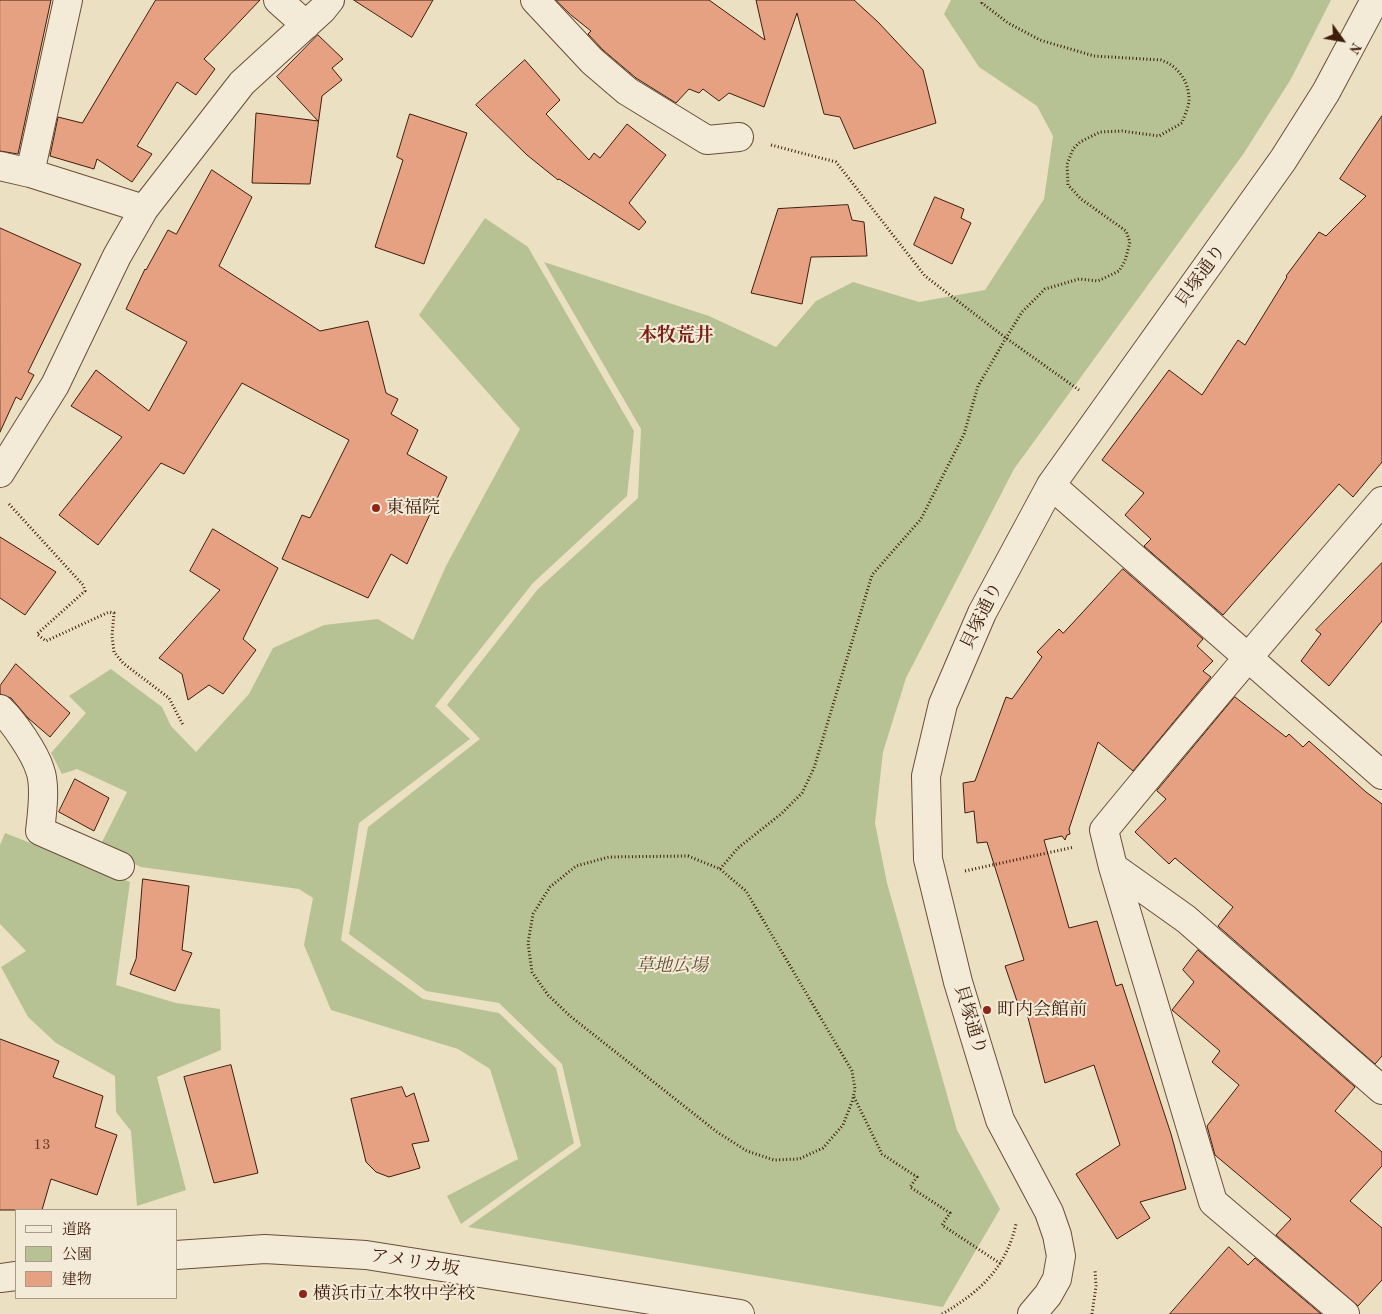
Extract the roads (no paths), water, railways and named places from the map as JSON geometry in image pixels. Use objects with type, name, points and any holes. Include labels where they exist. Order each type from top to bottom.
[{"type":"street","points":[[30,173],[68,0]]},
{"type":"street","points":[[278,0],[306,25]]},
{"type":"street","points":[[0,473],[54,385],[117,256],[144,209],[242,83],[322,10],[330,0]]},
{"type":"street","points":[[535,0],[592,61],[627,91],[707,140],[739,137]]},
{"type":"street","name":"貝塚通り","points":[[1035,1311],[1048,1296],[1056,1279],[1061,1256],[1058,1235],[1041,1194],[1000,1120],[958,982],[928,860],[926,776],[943,704],[982,612],[1051,485],[1283,160],[1326,92],[1375,0]]},
{"type":"street","points":[[0,166],[30,173],[144,209]]},
{"type":"street","points":[[1051,485],[1382,775]]},
{"type":"street","points":[[1345,1314],[1213,1202],[1113,867],[1104,830],[1214,696],[1248,659],[1268,632],[1382,501]]},
{"type":"street","points":[[0,709],[8,717],[25,742],[40,770],[42,782],[40,831],[120,866]]},
{"type":"street","points":[[1113,867],[1186,919],[1382,1090]]},
{"type":"street","name":"アメリカ坂","points":[[178,1255],[265,1249],[366,1255],[740,1314]]},
{"type":"street","points":[[0,1278],[15,1276]]},
{"type":"place","name":"東福院","points":[[376,508]]},
{"type":"place","name":"町内会館前","points":[[987,1010]]},
{"type":"place","name":"横浜市立本牧中学校","points":[[303,1294]]},
{"type":"district","name":"本牧荒井","points":[[676,336]]},
{"type":"park label","name":"草地広場","points":[[672,966]]}]
